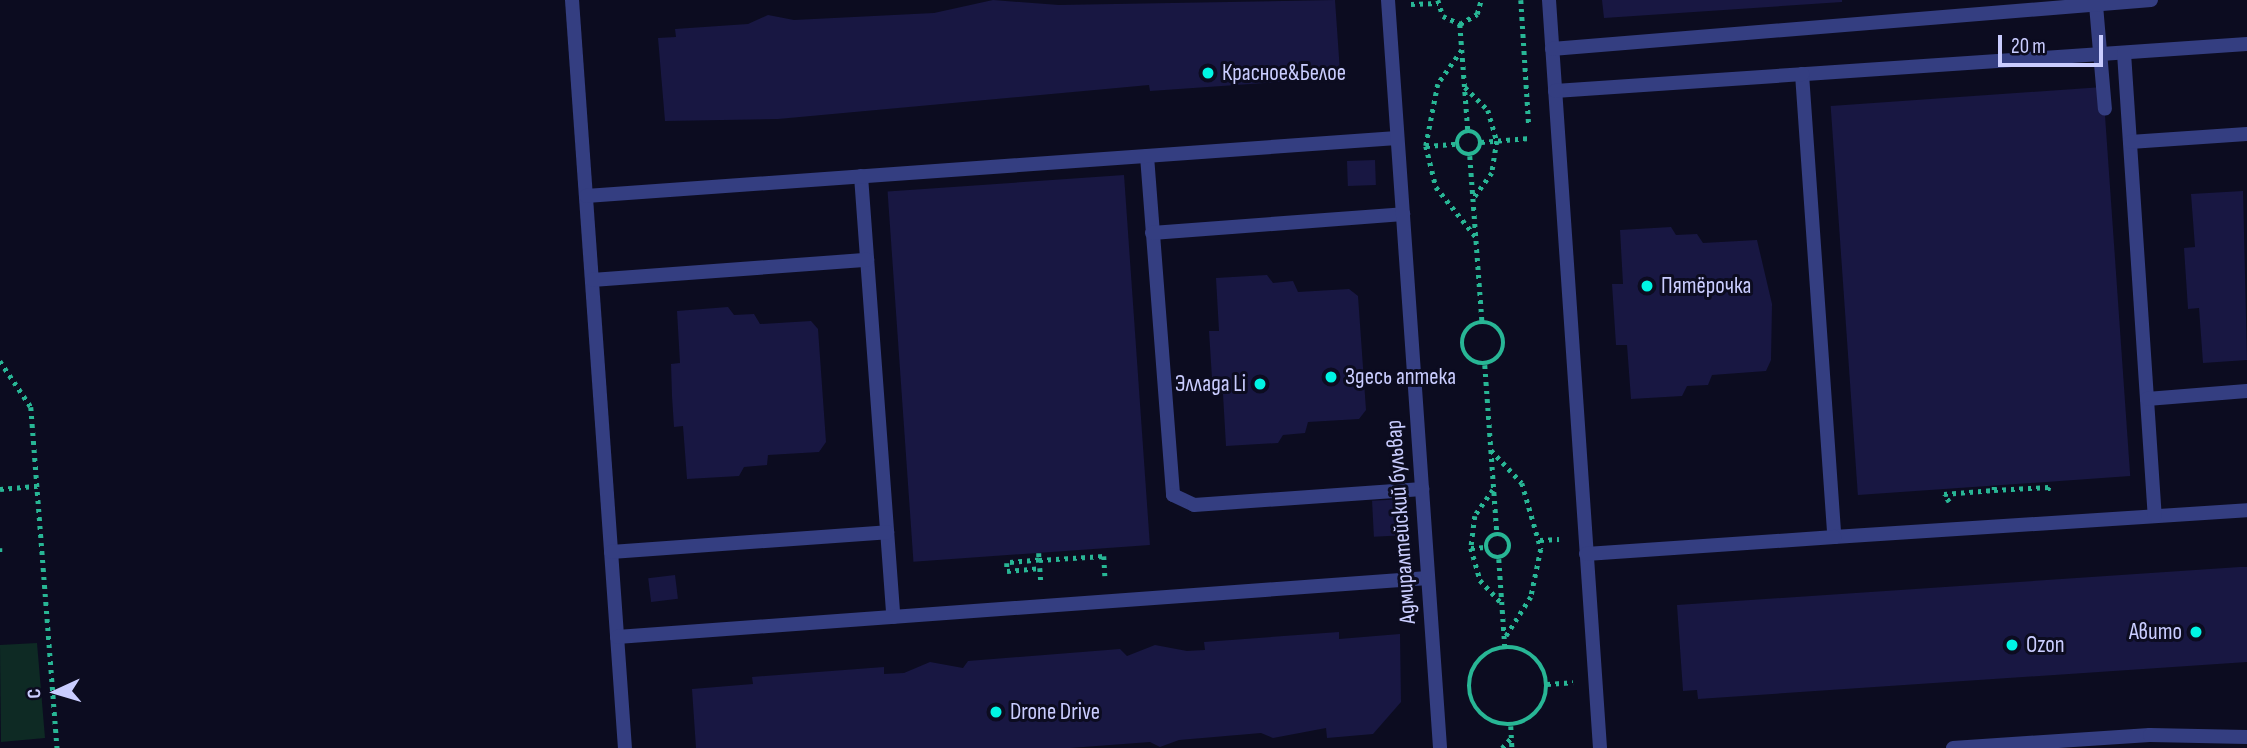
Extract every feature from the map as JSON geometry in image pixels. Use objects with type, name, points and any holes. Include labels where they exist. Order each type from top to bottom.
[{"type":"street","points":[[572,0],[625,748]]},
{"type":"street","name":"Адмиралтейский бульвар","points":[[1388,0],[1440,748]]},
{"type":"street","points":[[1549,0],[1600,748]]},
{"type":"street","points":[[1552,49],[2151,0]]},
{"type":"street","points":[[2096,5],[2105,109]]},
{"type":"street","points":[[1555,91],[2247,44]]},
{"type":"street","points":[[2124,53],[2155,516]]},
{"type":"street","points":[[1802,74],[1834,537]]},
{"type":"street","points":[[2130,142],[2247,134]]},
{"type":"street","points":[[586,196],[1397,138]]},
{"type":"street","points":[[1147,156],[1170,481],[1182,504],[1422,489]]},
{"type":"street","points":[[861,176],[893,617]]},
{"type":"street","points":[[1152,233],[1402,214]]},
{"type":"street","points":[[592,280],[867,260]]},
{"type":"street","points":[[2147,399],[2247,391]]},
{"type":"street","points":[[1586,554],[2247,510]]},
{"type":"street","points":[[611,552],[887,532]]},
{"type":"street","points":[[617,637],[1428,578]]},
{"type":"street","points":[[1953,748],[2172,742],[2247,737]]},
{"type":"path","points":[[1438,0],[1443,16],[1460,23]]},
{"type":"path","points":[[1460,23],[1477,14],[1480,0]]},
{"type":"path","points":[[1426,146],[1457,144],[1468,131],[1460,23]]},
{"type":"path","points":[[1462,51],[1438,84],[1426,146],[1436,187],[1476,237]]},
{"type":"path","points":[[1465,87],[1488,110],[1497,141],[1492,173],[1473,199]]},
{"type":"path","points":[[1468,131],[1481,142],[1530,138]]},
{"type":"path","points":[[1481,142],[1470,156],[1482,321]]},
{"type":"path","points":[[1457,144],[1470,156]]},
{"type":"path","points":[[1482,321],[1499,328],[1505,346],[1485,365]]},
{"type":"path","points":[[1482,321],[1465,331],[1463,349],[1485,365],[1497,533],[1486,547]]},
{"type":"path","points":[[0,361],[31,407],[57,748]]},
{"type":"path","points":[[1491,450],[1522,483],[1539,540],[1531,597],[1504,638]]},
{"type":"path","points":[[0,489],[37,486]]},
{"type":"path","points":[[1971,501],[1945,503],[1944,494],[1994,488],[2049,487],[2050,495],[2022,497]]},
{"type":"path","points":[[1494,489],[1475,516],[1471,548],[1480,580],[1502,604]]},
{"type":"path","points":[[1497,533],[1510,541],[1499,559],[1505,647]]},
{"type":"path","points":[[1539,540],[1559,539]]},
{"type":"path","points":[[1471,548],[1486,547],[1499,559]]},
{"type":"path","points":[[1039,553],[1039,561]]},
{"type":"path","points":[[1040,568],[1007,571],[1007,563],[1104,555]]},
{"type":"path","points":[[1505,647],[1531,654],[1547,684],[1535,715],[1511,726],[1475,708],[1469,682],[1481,658],[1505,647]]},
{"type":"path","points":[[1511,726],[1512,748]]},
{"type":"path","points":[[1502,748],[1511,738]]},
{"type":"green space","points":[[37,643],[45,738],[1,742],[0,645]]},
{"type":"building","points":[[993,0],[1059,5],[1335,0],[1340,72],[1307,75],[1307,80],[1150,91],[1149,85],[778,119],[665,121],[658,38],[676,37],[675,29],[748,24],[768,15],[794,20],[934,13]]},
{"type":"building","points":[[1602,0],[1842,0],[1842,2],[1604,18]]},
{"type":"building","points":[[2103,87],[2130,476],[1858,495],[1831,106]]},
{"type":"building","points":[[1375,160],[1376,185],[1348,186],[1347,161]]},
{"type":"building","points":[[1124,175],[1150,545],[913,562],[888,192]]},
{"type":"building","points":[[2243,191],[2247,360],[2203,363],[2199,308],[2188,309],[2184,248],[2195,247],[2191,194]]},
{"type":"building","points":[[1671,227],[1676,235],[1697,234],[1703,243],[1757,240],[1772,304],[1771,360],[1766,371],[1712,375],[1708,385],[1687,386],[1682,396],[1631,399],[1627,345],[1616,345],[1612,284],[1623,284],[1620,230]]},
{"type":"building","points":[[1267,275],[1273,283],[1293,281],[1298,292],[1349,289],[1358,296],[1366,410],[1359,419],[1308,422],[1305,433],[1283,435],[1278,443],[1226,446],[1223,394],[1213,394],[1209,331],[1219,331],[1216,278]]},
{"type":"building","points":[[728,307],[734,315],[754,314],[760,324],[811,321],[818,329],[826,442],[819,452],[768,455],[767,465],[744,467],[739,476],[687,479],[683,426],[674,427],[672,396],[671,364],[680,363],[677,311]]},
{"type":"building","points":[[1406,499],[1408,535],[1374,537],[1372,501]]},
{"type":"building","points":[[2247,567],[2247,662],[1698,699],[1697,690],[1683,691],[1677,605]]},
{"type":"building","points":[[675,575],[678,599],[651,602],[648,578]]},
{"type":"building","points":[[1339,632],[1339,639],[1400,634],[1401,702],[1373,734],[1327,738],[1326,728],[1273,738],[1261,733],[1179,740],[1160,747],[1150,742],[1070,748],[696,748],[692,689],[753,684],[752,677],[884,667],[884,674],[904,673],[930,662],[963,668],[968,661],[1120,649],[1127,656],[1155,645],[1187,651],[1205,650],[1204,642]]},
{"type":"place","name":"Красное&Белое","points":[[1208,73]]},
{"type":"place","name":"Пятёрочка","points":[[1647,286]]},
{"type":"place","name":"Здесь аптека","points":[[1331,377]]},
{"type":"place","name":"Эллада Li","points":[[1260,384]]},
{"type":"place","name":"Авито","points":[[2196,632]]},
{"type":"place","name":"Ozon","points":[[2012,645]]},
{"type":"place","name":"Drone Drive","points":[[996,712]]}]
